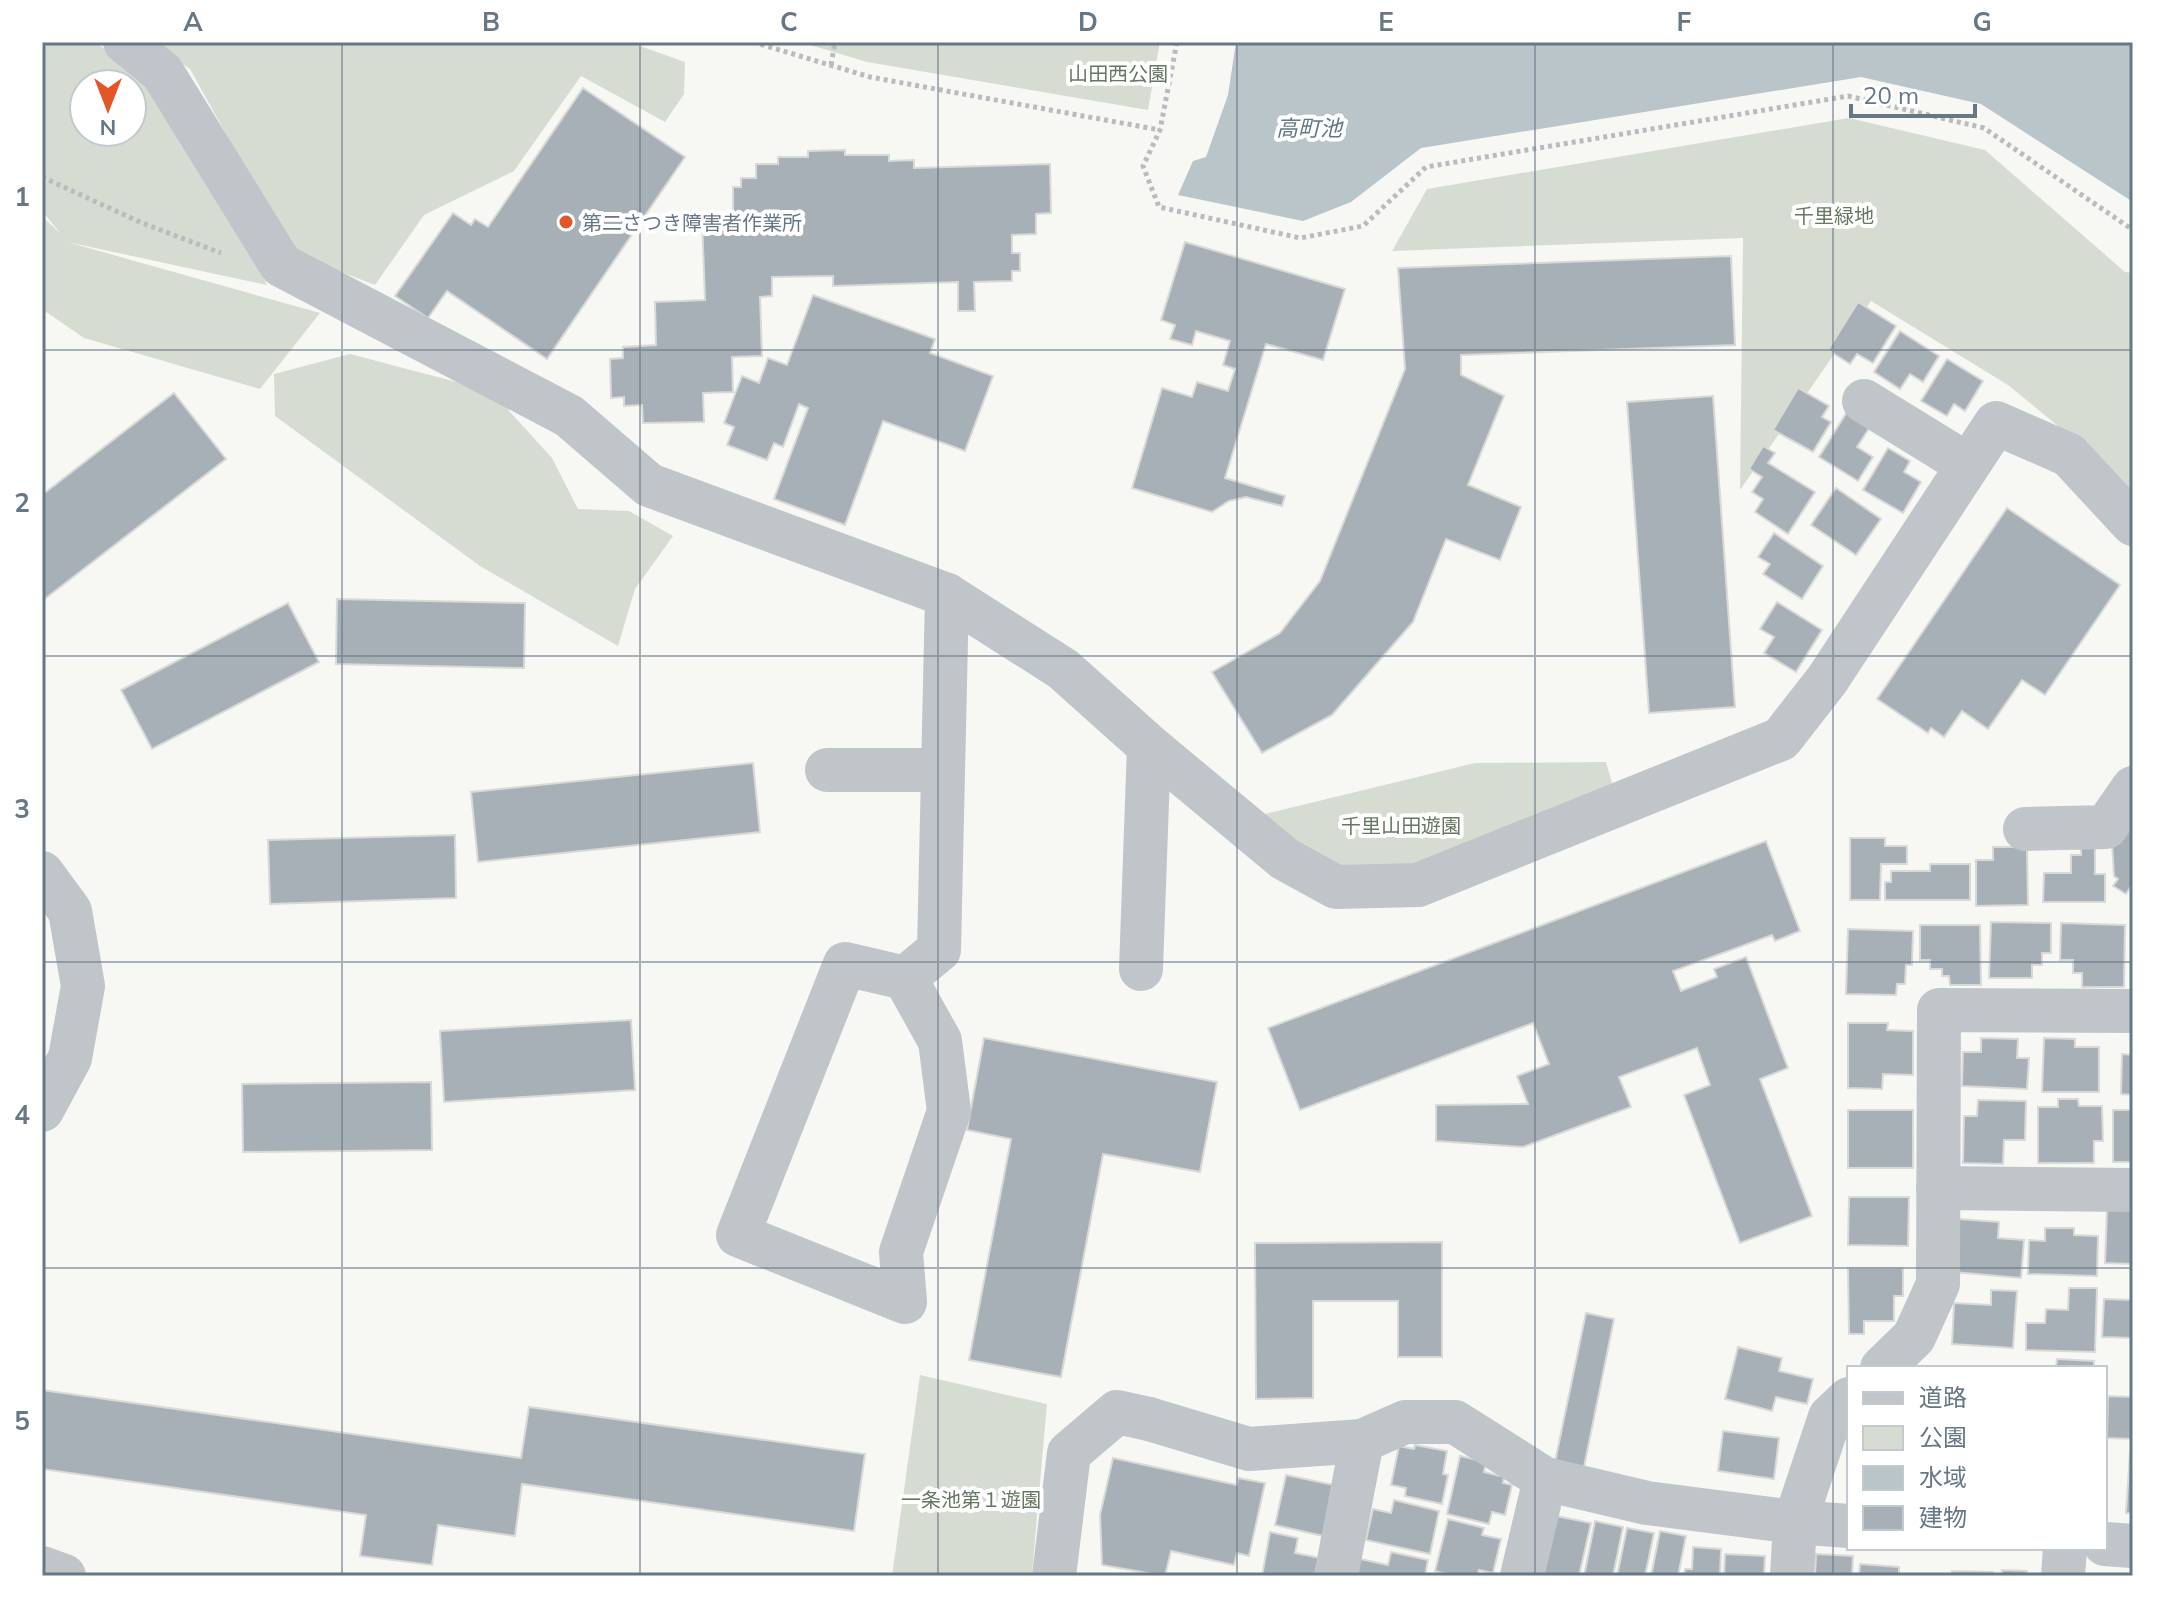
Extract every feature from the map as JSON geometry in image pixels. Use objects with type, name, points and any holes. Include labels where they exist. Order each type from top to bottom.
[{"type":"street","points":[[125,42],[162,72],[281,265],[569,416],[649,485],[947,595],[1063,669],[1149,746],[1285,859],[1336,887],[1418,885],[1781,739],[1827,680],[1996,423],[2069,455],[2133,524]]},
{"type":"street","points":[[1864,401],[1968,465]]},
{"type":"street","points":[[905,978],[939,950],[947,595]]},
{"type":"street","points":[[1141,969],[1149,746]]},
{"type":"street","points":[[827,770],[943,770]]},
{"type":"street","points":[[2025,829],[2106,827],[2133,788]]},
{"type":"street","points":[[42,873],[70,911],[83,986],[70,1058],[42,1110]]},
{"type":"street","points":[[845,964],[905,978],[940,1041],[949,1111],[901,1252],[905,1302],[738,1235],[845,964]]},
{"type":"street","points":[[1884,1366],[1914,1337],[1938,1284],[1939,1010],[2133,1011]]},
{"type":"street","points":[[1938,1188],[2133,1190]]},
{"type":"street","points":[[1792,1576],[1795,1522],[1830,1417],[1847,1401]]},
{"type":"street","points":[[1054,1576],[1069,1453],[1117,1412],[1249,1449],[1362,1441],[1405,1422],[1455,1422],[1545,1479],[1647,1503],[1847,1526]]},
{"type":"street","points":[[1336,1576],[1362,1441]]},
{"type":"street","points":[[1522,1576],[1545,1479]]},
{"type":"street","points":[[2107,1544],[2133,1546]]},
{"type":"street","points":[[2063,1576],[2065,1550]]},
{"type":"street","points":[[42,1568],[64,1576]]},
{"type":"path","points":[[753,42],[870,77],[1160,130]]},
{"type":"path","points":[[831,65],[835,42]]},
{"type":"path","points":[[1107,42],[1115,42]]},
{"type":"path","points":[[1177,42],[1160,130],[1143,166],[1159,207],[1300,238],[1363,226],[1426,167],[1848,96],[1984,128],[2133,230]]},
{"type":"path","points":[[42,177],[142,223],[244,262],[281,265]]},
{"type":"green space","points":[[42,42],[96,42],[127,68],[68,68],[68,148],[148,148],[148,85],[250,248],[267,285],[67,242],[320,313],[260,389],[84,338],[42,309],[42,216],[61,234],[42,211]]},
{"type":"green space","points":[[151,42],[629,42],[685,62],[684,94],[665,122],[581,76],[514,171],[424,215],[375,285],[292,253],[190,69]]},
{"type":"green space","name":"山田西公園","points":[[800,42],[1160,42],[1148,110],[867,62]]},
{"type":"green space","name":"千里緑地","points":[[1849,118],[1985,150],[2125,272],[2133,273],[2133,495],[2086,449],[2008,385],[1871,301],[1740,490],[1743,238],[1392,251],[1427,189]]},
{"type":"green space","points":[[350,354],[491,391],[552,458],[578,509],[629,511],[673,536],[635,589],[618,646],[480,566],[275,416],[274,374]]},
{"type":"green space","name":"千里山田遊園","points":[[1606,762],[1613,786],[1414,867],[1356,872],[1308,853],[1261,815],[1475,763]]},
{"type":"green space","name":"一条池第１遊園","points":[[920,1375],[1047,1404],[1032,1573],[1029,1576],[892,1576]]},
{"type":"water","name":"高町池","points":[[1236,42],[2133,42],[2133,202],[1981,104],[1861,77],[1421,148],[1351,202],[1303,221],[1178,195],[1193,161],[1206,157],[1228,95]]},
{"type":"building","name":"第二さつき障害者作業所","points":[[583,88],[685,157],[547,359],[447,291],[428,318],[395,296],[453,213],[471,225],[475,219],[488,227]]},
{"type":"building","points":[[845,150],[845,155],[889,155],[889,161],[914,160],[914,168],[1050,164],[1051,213],[1036,214],[1036,234],[1012,235],[1012,253],[1020,253],[1020,271],[1012,271],[1012,281],[974,282],[975,311],[958,311],[958,282],[833,286],[833,276],[772,277],[772,296],[760,297],[762,356],[732,357],[733,392],[703,393],[704,422],[643,423],[642,405],[624,406],[624,397],[611,398],[610,359],[623,358],[623,347],[656,345],[655,302],[705,300],[702,218],[733,217],[733,187],[741,187],[741,178],[756,178],[756,164],[778,164],[778,157],[808,157],[808,151]]},
{"type":"building","points":[[1185,242],[1345,289],[1323,360],[1266,344],[1225,478],[1285,496],[1282,506],[1246,497],[1229,501],[1212,512],[1132,488],[1162,388],[1192,397],[1197,382],[1228,391],[1235,369],[1223,365],[1230,341],[1196,331],[1192,345],[1170,339],[1175,325],[1161,320]]},
{"type":"building","points":[[1731,256],[1735,345],[1461,355],[1461,375],[1504,396],[1468,485],[1521,507],[1500,560],[1446,539],[1413,622],[1332,715],[1262,753],[1212,672],[1280,633],[1320,581],[1405,369],[1398,268]]},
{"type":"building","points":[[813,295],[935,339],[930,353],[993,376],[965,451],[883,421],[845,525],[774,499],[808,408],[799,404],[783,447],[774,443],[767,460],[727,445],[734,427],[724,423],[742,376],[759,383],[768,358],[787,365]]},
{"type":"building","points":[[1858,302],[1896,326],[1873,363],[1857,354],[1850,364],[1828,350]]},
{"type":"building","points":[[1900,331],[1939,356],[1923,382],[1910,374],[1900,389],[1874,372]]},
{"type":"building","points":[[1947,359],[1983,381],[1965,411],[1954,404],[1947,416],[1921,401]]},
{"type":"building","points":[[1798,388],[1829,406],[1822,417],[1831,422],[1813,452],[1773,430]]},
{"type":"building","points":[[174,393],[226,459],[42,601],[42,495]]},
{"type":"building","points":[[1713,396],[1735,707],[1649,713],[1627,402]]},
{"type":"building","points":[[1847,412],[1870,427],[1857,447],[1873,457],[1858,481],[1819,457]]},
{"type":"building","points":[[1763,446],[1775,453],[1768,463],[1815,492],[1788,534],[1755,512],[1763,499],[1752,492],[1762,477],[1749,469]]},
{"type":"building","points":[[1888,448],[1910,461],[1904,472],[1921,482],[1903,513],[1863,490]]},
{"type":"building","points":[[1836,488],[1881,519],[1856,555],[1811,525]]},
{"type":"building","points":[[2007,508],[2120,585],[2045,695],[2022,680],[1988,729],[1962,711],[1944,737],[1931,728],[1928,733],[1877,699]]},
{"type":"building","points":[[1774,533],[1823,566],[1802,599],[1763,574],[1770,564],[1758,557]]},
{"type":"building","points":[[337,599],[525,603],[524,668],[336,664]]},
{"type":"building","points":[[1777,602],[1822,630],[1796,672],[1764,653],[1774,637],[1760,629]]},
{"type":"building","points":[[288,603],[319,662],[152,749],[121,690]]},
{"type":"building","points":[[753,763],[760,832],[478,862],[471,792]]},
{"type":"building","points":[[2133,812],[2133,883],[2126,894],[2113,886],[2118,879],[2114,876],[2112,843]]},
{"type":"building","points":[[455,835],[456,898],[270,904],[268,840]]},
{"type":"building","points":[[1850,838],[1885,838],[1885,846],[1907,846],[1907,864],[1881,864],[1880,900],[1850,900]]},
{"type":"building","points":[[1766,841],[1800,931],[1775,941],[1772,935],[1673,971],[1681,991],[1717,977],[1714,969],[1746,957],[1788,1068],[1760,1079],[1812,1216],[1740,1243],[1684,1095],[1710,1085],[1697,1048],[1619,1077],[1631,1107],[1523,1147],[1436,1141],[1436,1105],[1528,1104],[1517,1076],[1549,1064],[1533,1023],[1300,1110],[1268,1028]]},
{"type":"building","points":[[2081,842],[2095,842],[2095,874],[2105,874],[2105,902],[2043,902],[2044,873],[2071,873],[2071,855],[2081,855]]},
{"type":"building","points":[[1993,847],[2027,847],[2028,905],[1976,906],[1976,860],[1993,860]]},
{"type":"building","points":[[1930,864],[1970,864],[1970,900],[1885,900],[1885,882],[1891,882],[1891,871],[1930,871]]},
{"type":"building","points":[[1991,922],[2051,923],[2051,953],[2042,953],[2042,965],[2032,965],[2032,978],[1989,978]]},
{"type":"building","points":[[2132,922],[2133,985],[2131,985]]},
{"type":"building","points":[[2061,923],[2125,925],[2124,987],[2082,987],[2082,973],[2073,973],[2073,960],[2060,960]]},
{"type":"building","points":[[1920,925],[1980,925],[1981,985],[1950,985],[1949,976],[1942,976],[1942,969],[1930,969],[1930,960],[1920,960]]},
{"type":"building","points":[[1848,929],[1913,931],[1912,965],[1906,965],[1905,984],[1897,984],[1896,995],[1846,994]]},
{"type":"building","points":[[631,1020],[635,1090],[444,1102],[440,1031]]},
{"type":"building","points":[[1848,1023],[1888,1023],[1887,1030],[1913,1031],[1913,1075],[1883,1074],[1882,1089],[1848,1088]]},
{"type":"building","points":[[984,1038],[1217,1082],[1200,1172],[1103,1154],[1061,1377],[969,1360],[1011,1139],[967,1130]]},
{"type":"building","points":[[1981,1038],[2018,1039],[2017,1058],[2029,1058],[2027,1089],[1962,1086],[1963,1052],[1981,1052]]},
{"type":"building","points":[[2044,1038],[2075,1039],[2075,1047],[2099,1047],[2099,1092],[2042,1092]]},
{"type":"building","points":[[2122,1054],[2133,1055],[2133,1095],[2121,1094]]},
{"type":"building","points":[[431,1082],[432,1150],[243,1152],[242,1084]]},
{"type":"building","points":[[2058,1099],[2078,1099],[2079,1106],[2102,1106],[2103,1141],[2094,1141],[2094,1163],[2038,1163],[2038,1107],[2058,1107]]},
{"type":"building","points":[[1978,1100],[2026,1101],[2025,1140],[2004,1140],[2003,1164],[1963,1163],[1964,1116],[1977,1116]]},
{"type":"building","points":[[1848,1110],[1913,1110],[1913,1168],[1848,1168]]},
{"type":"building","points":[[2113,1110],[2133,1110],[2133,1162],[2113,1162]]},
{"type":"building","points":[[1849,1197],[1909,1197],[1908,1246],[1848,1245]]},
{"type":"building","points":[[2107,1210],[2133,1210],[2133,1264],[2105,1263]]},
{"type":"building","points":[[1958,1219],[1999,1222],[1998,1238],[2024,1240],[2021,1278],[1954,1272]]},
{"type":"building","points":[[2045,1228],[2074,1228],[2074,1235],[2098,1236],[2097,1276],[2028,1274],[2029,1240],[2045,1241]]},
{"type":"building","points":[[1442,1242],[1442,1357],[1398,1357],[1398,1301],[1313,1301],[1313,1398],[1256,1399],[1255,1243]]},
{"type":"building","points":[[1848,1268],[1903,1268],[1903,1296],[1894,1296],[1894,1321],[1864,1321],[1864,1334],[1849,1334]]},
{"type":"building","points":[[2069,1288],[2097,1288],[2095,1352],[2026,1350],[2026,1323],[2045,1323],[2046,1309],[2068,1310]]},
{"type":"building","points":[[1991,1290],[2017,1291],[2013,1348],[1952,1344],[1954,1303],[1991,1305]]},
{"type":"building","points":[[2104,1299],[2133,1300],[2133,1338],[2102,1337]]},
{"type":"building","points":[[1586,1313],[1614,1319],[1584,1467],[1555,1462]]},
{"type":"building","points":[[1738,1347],[1782,1358],[1779,1371],[1813,1379],[1807,1404],[1776,1397],[1772,1411],[1725,1399]]},
{"type":"building","points":[[2057,1359],[2094,1361],[2094,1366],[2056,1366]]},
{"type":"building","points":[[42,1390],[521,1458],[529,1407],[865,1454],[854,1531],[522,1484],[515,1536],[438,1525],[432,1565],[360,1556],[366,1515],[42,1469]]},
{"type":"building","points":[[2108,1396],[2133,1397],[2133,1439],[2107,1438]]},
{"type":"building","points":[[1723,1431],[1779,1438],[1774,1479],[1718,1471]]},
{"type":"building","points":[[1415,1445],[1447,1451],[1443,1474],[1448,1475],[1442,1504],[1405,1496],[1406,1488],[1391,1485],[1399,1446],[1414,1449]]},
{"type":"building","points":[[2130,1453],[2133,1453],[2133,1513],[2126,1513]]},
{"type":"building","points":[[1460,1456],[1486,1462],[1484,1472],[1504,1477],[1503,1483],[1512,1485],[1505,1515],[1492,1512],[1489,1524],[1447,1514]]},
{"type":"building","points":[[1113,1458],[1237,1485],[1238,1478],[1265,1483],[1249,1556],[1237,1553],[1234,1565],[1171,1551],[1165,1576],[1102,1565],[1100,1515]]},
{"type":"building","points":[[1286,1475],[1334,1485],[1323,1536],[1275,1525]]},
{"type":"building","points":[[1394,1500],[1439,1511],[1430,1554],[1366,1540],[1373,1509],[1391,1513]]},
{"type":"building","points":[[1551,1515],[1591,1523],[1579,1576],[1537,1576]]},
{"type":"building","points":[[1448,1519],[1484,1528],[1482,1535],[1501,1539],[1493,1573],[1479,1570],[1477,1576],[1454,1576],[1435,1571]]},
{"type":"building","points":[[1595,1521],[1623,1527],[1613,1576],[1584,1576]]},
{"type":"building","points":[[1627,1528],[1654,1533],[1645,1576],[1617,1576]]},
{"type":"building","points":[[1660,1531],[1686,1536],[1678,1576],[1651,1576]]},
{"type":"building","points":[[1270,1532],[1298,1538],[1295,1553],[1320,1558],[1316,1576],[1262,1576]]},
{"type":"building","points":[[1693,1547],[1721,1549],[1720,1576],[1684,1576],[1685,1569],[1692,1569]]},
{"type":"building","points":[[1391,1552],[1428,1560],[1425,1576],[1352,1576],[1356,1558],[1388,1565]]},
{"type":"building","points":[[1725,1554],[1765,1556],[1764,1576],[1724,1576]]},
{"type":"building","points":[[1816,1554],[1853,1556],[1852,1576],[1815,1576]]},
{"type":"building","points":[[1860,1564],[1899,1567],[1899,1576],[1859,1576]]},
{"type":"building","points":[[2002,1570],[2027,1571],[2027,1576],[2002,1576]]},
{"type":"building","points":[[1952,1571],[1993,1572],[1993,1576],[1952,1576]]},
{"type":"place","name":"第二さつき障害者作業所","points":[[566,222]]}]
